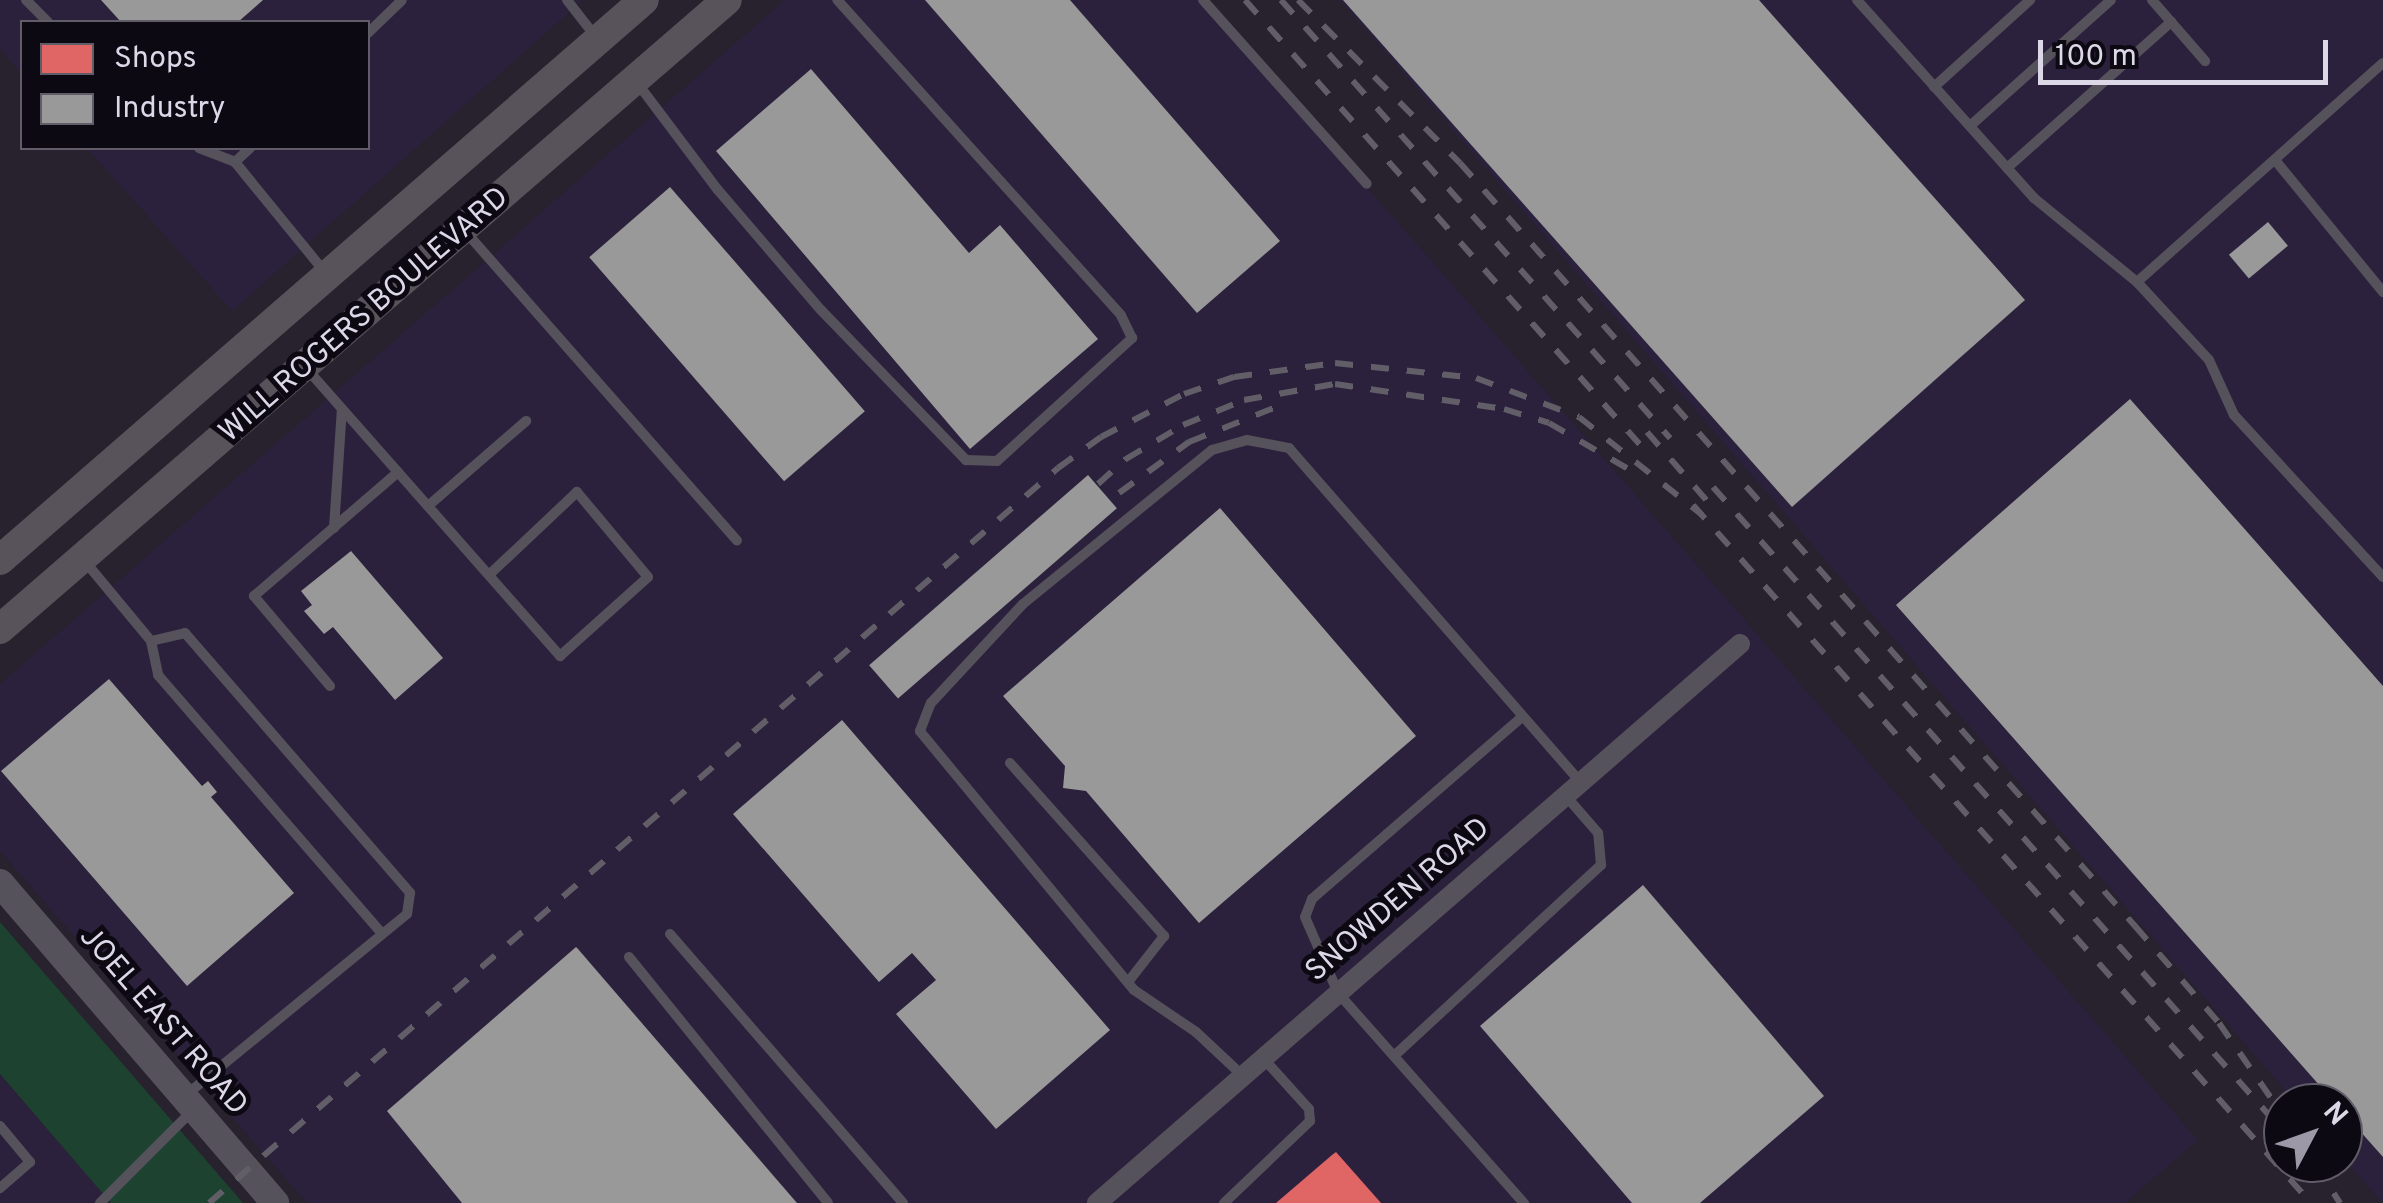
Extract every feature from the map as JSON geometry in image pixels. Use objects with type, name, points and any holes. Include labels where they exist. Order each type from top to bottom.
[{"type":"main road","name":"WILL ROGERS BOULEVARD","points":[[0,560],[644,0]]},
{"type":"main road","name":"WILL ROGERS BOULEVARD","points":[[0,629],[307,368],[727,0]]},
{"type":"main road","points":[[599,41],[634,80]]},
{"type":"main road","points":[[328,276],[364,318]]},
{"type":"street","name":"SNOWDEN ROAD","points":[[1105,1200],[1740,644]]},
{"type":"street","name":"JOEL EAST ROAD","points":[[0,883],[275,1203]]},
{"type":"lane","points":[[26,0],[46,20]]},
{"type":"lane","points":[[370,31],[402,0]]},
{"type":"lane","points":[[567,0],[599,41]]},
{"type":"lane","points":[[634,80],[718,190],[834,324],[966,460],[997,460],[1132,338],[1121,316],[837,0]]},
{"type":"lane","points":[[1203,0],[1368,184]]},
{"type":"lane","points":[[1857,0],[2034,198],[2138,282],[2208,360],[2234,415],[2383,577]]},
{"type":"lane","points":[[1934,86],[2030,0]]},
{"type":"lane","points":[[1970,126],[2111,0]]},
{"type":"lane","points":[[2152,0],[2205,61]]},
{"type":"lane","points":[[2007,168],[2171,22]]},
{"type":"lane","points":[[2138,282],[2383,64]]},
{"type":"lane","points":[[203,150],[235,162],[328,276]]},
{"type":"lane","points":[[235,162],[248,150]]},
{"type":"lane","points":[[2274,160],[2383,292]]},
{"type":"lane","points":[[465,230],[736,541]]},
{"type":"lane","points":[[307,368],[560,656],[648,576],[577,492],[489,575]]},
{"type":"lane","points":[[334,528],[342,409]]},
{"type":"lane","points":[[428,506],[526,420]]},
{"type":"lane","points":[[1243,1076],[1128,982],[920,730],[931,703],[1022,604],[1212,450],[1247,440],[1288,448],[1522,717],[1574,789],[1598,833],[1602,865],[1394,1056]]},
{"type":"lane","points":[[330,686],[254,596],[398,472]]},
{"type":"lane","points":[[83,559],[151,641],[158,675],[382,934]]},
{"type":"lane","points":[[100,1203],[189,1102],[406,914],[410,893],[185,633],[151,641]]},
{"type":"lane","points":[[1522,717],[1312,899],[1305,917],[1338,993],[1524,1203]]},
{"type":"lane","points":[[1010,762],[1164,936],[1128,982]]},
{"type":"lane","points":[[670,934],[903,1203]]},
{"type":"lane","points":[[629,957],[828,1203]]},
{"type":"lane","points":[[1224,1203],[1310,1121],[1309,1109],[1263,1058]]},
{"type":"lane","points":[[0,1126],[30,1162],[0,1188]]},
{"type":"shaded area","points":[[0,0],[583,0],[232,311],[89,150],[370,150],[370,20],[20,20],[20,73],[0,49]]},
{"type":"shaded area","points":[[785,0],[1204,0],[2198,1140],[2125,1203],[307,1203],[0,851],[0,684]]},
{"type":"shaded area","points":[[1340,0],[2383,0],[2383,1203],[2363,1180],[2363,1083],[2279,1083]]},
{"type":"shaded area","points":[[0,1074],[111,1203],[0,1203]]},
{"type":"green space","points":[[0,922],[243,1203],[111,1203],[0,1074]]},
{"type":"building: Shops","points":[[1336,1152],[1381,1203],[1276,1203],[1332,1155]]},
{"type":"building: Industry","points":[[101,0],[263,0],[240,20],[119,20]]},
{"type":"building: Industry","points":[[925,0],[1070,0],[1280,241],[1197,313]]},
{"type":"building: Industry","points":[[1343,0],[1759,0],[2025,300],[1792,507]]},
{"type":"building: Industry","points":[[811,69],[969,253],[1000,225],[1098,339],[970,449],[716,151]]},
{"type":"building: Industry","points":[[670,187],[865,411],[784,481],[589,257]]},
{"type":"building: Industry","points":[[2268,222],[2288,246],[2249,279],[2229,255]]},
{"type":"building: Industry","points":[[2130,399],[2383,686],[2383,1157],[2363,1134],[2363,1083],[2317,1083],[1896,605]]},
{"type":"building: Industry","points":[[1088,475],[1117,508],[898,698],[869,665]]},
{"type":"building: Industry","points":[[1220,508],[1416,736],[1199,923],[1086,791],[1063,788],[1065,766],[1003,696]]},
{"type":"building: Industry","points":[[351,551],[443,658],[395,700],[333,627],[324,634],[304,611],[312,605],[301,591]]},
{"type":"building: Industry","points":[[109,679],[202,786],[208,781],[217,792],[211,797],[294,893],[187,986],[1,771]]},
{"type":"building: Industry","points":[[842,720],[1110,1030],[996,1129],[896,1014],[936,980],[912,953],[879,982],[733,814]]},
{"type":"building: Industry","points":[[1643,885],[1824,1096],[1700,1203],[1632,1203],[1480,1026]]},
{"type":"building: Industry","points":[[576,947],[797,1203],[462,1203],[387,1111]]},
{"type":"railway","points":[[1245,0],[1650,456]]},
{"type":"railway","points":[[1281,0],[1670,438]]},
{"type":"railway","points":[[1298,0],[1460,163],[2135,926],[2219,1023],[2263,1087]]},
{"type":"railway","points":[[209,1203],[1058,468],[1101,437],[1184,394],[1234,377],[1335,363],[1476,378],[1579,417],[1702,515]]},
{"type":"railway","points":[[1098,484],[1126,459],[1183,425],[1244,400],[1335,384],[1504,409],[1549,423],[1630,470]]},
{"type":"railway","points":[[1119,493],[1189,442],[1281,405]]},
{"type":"railway","points":[[1647,432],[1716,511]]},
{"type":"railway","points":[[1713,487],[2263,1108]]},
{"type":"railway","points":[[1693,505],[2311,1203]]},
{"type":"railway","points":[[2327,1183],[2340,1203]]}]
